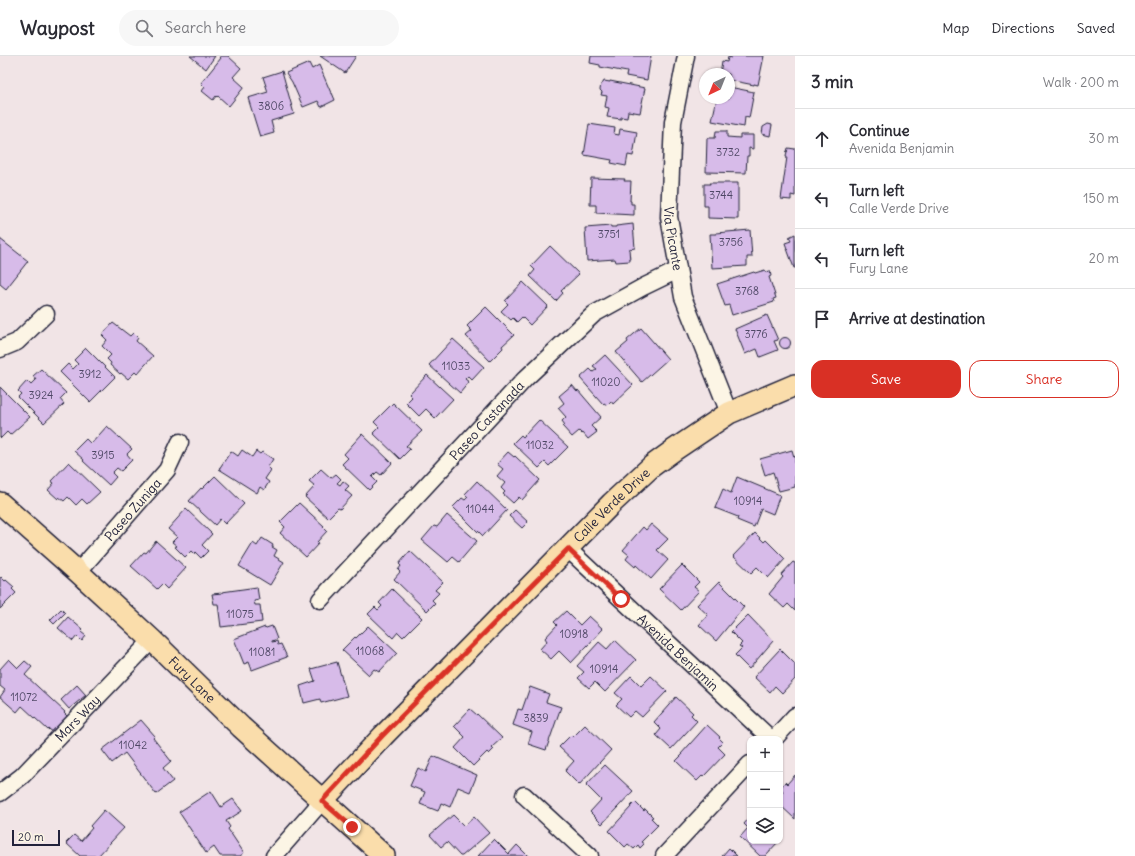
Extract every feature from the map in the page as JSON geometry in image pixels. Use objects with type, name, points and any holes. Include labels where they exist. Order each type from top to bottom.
[{"type":"main road","name":"Calle Verde Drive","points":[[322,801],[382,736],[612,503],[652,466],[729,413],[795,385]]},
{"type":"main road","name":"Fury Lane","points":[[0,502],[152,640],[241,727],[384,856]]},
{"type":"street","name":"Via Picante","points":[[686,56],[672,122],[668,217],[683,297],[729,413]]},
{"type":"street","name":"Paseo Castanada","points":[[320,600],[525,379],[594,314],[678,270]]},
{"type":"street","points":[[0,349],[17,342],[46,314]]},
{"type":"street","name":"Paseo Zuniga","points":[[78,572],[167,470],[180,442]]},
{"type":"street","name":"Avenida Benjamin","points":[[568,549],[769,736]]},
{"type":"street","name":"Mars Way","points":[[0,793],[22,776],[152,640]]},
{"type":"street","points":[[775,736],[795,716]]},
{"type":"street","points":[[664,856],[747,767]]},
{"type":"street","points":[[524,795],[590,856]]},
{"type":"street","points":[[274,856],[322,801]]},
{"type":"building","points":[[190,56],[215,56],[206,69]]},
{"type":"building","points":[[220,56],[228,56],[241,68],[233,77],[244,87],[229,106],[218,96],[216,96],[213,100],[202,91],[205,87],[201,83],[221,58]]},
{"type":"building","points":[[320,56],[356,56],[345,73]]},
{"type":"building","points":[[591,56],[651,56],[647,80],[626,76],[627,72],[600,67],[600,65],[590,63]]},
{"type":"building","points":[[731,56],[764,56],[758,85],[735,81],[735,68],[721,68],[722,61],[727,62],[728,57],[731,58]]},
{"type":"building","points":[[309,63],[312,69],[319,65],[335,100],[321,107],[318,101],[303,107],[292,82],[286,73]]},
{"type":"building","points":[[282,71],[294,114],[271,121],[274,133],[260,137],[248,98],[268,92],[263,77]]},
{"type":"building","points":[[604,81],[645,88],[640,113],[628,111],[627,118],[621,117],[621,119],[607,117],[609,108],[605,107],[607,96],[601,95],[602,92],[600,90],[601,84]]},
{"type":"building","points":[[735,88],[754,92],[749,118],[745,117],[744,127],[712,121],[716,104],[735,104]]},
{"type":"building","points":[[589,124],[615,128],[614,134],[619,135],[620,129],[637,132],[633,156],[628,155],[626,166],[611,163],[612,160],[584,155]]},
{"type":"building","points":[[768,124],[772,125],[770,136],[762,134],[763,127]]},
{"type":"building","points":[[716,131],[727,131],[727,137],[740,138],[740,135],[753,135],[753,149],[749,148],[746,173],[706,172],[707,138],[715,138]]},
{"type":"building","points":[[788,148],[795,149],[795,196],[791,195],[791,200],[781,199]]},
{"type":"building","points":[[591,178],[625,179],[624,181],[631,181],[630,201],[631,204],[634,204],[634,215],[596,213],[596,205],[590,205]]},
{"type":"building","points":[[709,183],[738,183],[738,219],[708,218],[708,206],[704,206],[704,184],[710,184]]},
{"type":"building","points":[[633,224],[635,248],[629,249],[630,261],[616,262],[615,259],[587,261],[585,228],[616,227]]},
{"type":"building","points":[[750,230],[752,257],[747,257],[747,266],[712,268],[710,234]]},
{"type":"building","points":[[795,234],[794,268],[785,243],[791,241],[789,237]]},
{"type":"building","points":[[0,239],[28,261],[6,289],[0,284]]},
{"type":"building","points":[[550,246],[579,274],[561,291],[563,293],[556,301],[530,276],[535,270],[531,266]]},
{"type":"building","points":[[765,270],[765,272],[770,271],[771,276],[769,277],[776,298],[773,299],[774,302],[732,315],[729,305],[725,306],[717,284]]},
{"type":"building","points":[[523,282],[548,306],[530,325],[522,317],[517,322],[513,318],[511,320],[501,311],[508,304],[505,301]]},
{"type":"building","points":[[486,307],[514,335],[502,346],[503,348],[490,361],[466,336],[472,331],[467,326]]},
{"type":"building","points":[[767,315],[778,340],[774,341],[778,350],[760,357],[757,349],[745,354],[735,329]]},
{"type":"building","points":[[113,323],[130,336],[133,333],[138,338],[136,341],[153,356],[137,374],[135,372],[128,379],[110,365],[111,363],[107,359],[111,355],[102,346],[107,340],[102,335]]},
{"type":"building","points":[[641,328],[668,359],[642,382],[616,352]]},
{"type":"building","points":[[785,337],[789,339],[791,343],[789,347],[785,349],[781,347],[779,343],[781,339]]},
{"type":"building","points":[[453,339],[484,367],[472,380],[468,376],[465,379],[469,382],[460,393],[429,365]]},
{"type":"building","points":[[86,348],[115,377],[90,402],[60,372],[68,364],[73,369],[78,364],[74,360]]},
{"type":"building","points":[[605,355],[633,385],[613,404],[611,401],[607,405],[604,403],[603,404],[580,378],[590,369],[593,372],[597,369],[593,366]]},
{"type":"building","points":[[41,369],[66,393],[60,399],[64,404],[44,423],[18,397],[21,394],[18,391],[27,381],[31,385],[36,380],[33,376]]},
{"type":"building","points":[[427,375],[453,399],[435,418],[426,409],[419,416],[406,403],[412,397],[409,394]]},
{"type":"building","points":[[572,385],[601,417],[591,426],[597,432],[588,439],[579,431],[572,437],[563,427],[565,425],[562,421],[566,417],[558,408],[564,403],[559,396]]},
{"type":"building","points":[[0,387],[30,417],[10,435],[7,432],[1,438],[0,437]]},
{"type":"building","points":[[393,403],[422,431],[406,446],[410,449],[400,459],[373,433],[379,427],[374,422]]},
{"type":"building","points":[[539,420],[568,447],[549,466],[545,462],[539,468],[513,443],[521,435],[523,437]]},
{"type":"building","points":[[107,426],[132,449],[127,454],[132,460],[121,471],[117,468],[112,473],[116,477],[109,485],[74,451],[86,439],[91,444]]},
{"type":"building","points":[[362,434],[392,463],[381,475],[377,472],[372,477],[377,482],[369,490],[342,464],[348,458],[344,454]]},
{"type":"building","points":[[242,450],[252,457],[256,451],[260,454],[262,452],[273,459],[268,467],[271,470],[265,479],[269,482],[264,490],[260,487],[257,493],[219,469],[231,451],[238,456]]},
{"type":"building","points":[[792,450],[794,457],[795,456],[795,487],[779,491],[773,472],[765,475],[760,459]]},
{"type":"building","points":[[508,452],[514,457],[515,456],[540,480],[522,500],[519,497],[513,503],[503,494],[505,492],[501,488],[505,483],[497,476],[503,469],[497,464]]},
{"type":"building","points":[[69,462],[100,492],[87,504],[82,499],[76,505],[68,497],[64,501],[59,497],[58,499],[48,490],[54,483],[51,481]]},
{"type":"building","points":[[321,469],[331,478],[336,474],[341,479],[337,483],[340,485],[343,481],[349,486],[345,490],[352,496],[340,509],[338,508],[328,518],[305,497],[315,486],[309,481]]},
{"type":"building","points":[[215,476],[244,504],[225,524],[220,519],[215,525],[189,501]]},
{"type":"building","points":[[737,477],[780,495],[773,514],[761,509],[754,527],[737,520],[738,517],[715,508],[723,489],[731,493]]},
{"type":"building","points":[[477,481],[507,510],[483,536],[453,507],[462,498],[465,500],[468,497],[465,494]]},
{"type":"building","points":[[299,503],[324,526],[323,527],[327,531],[317,542],[319,543],[306,557],[280,533],[285,527],[280,522]]},
{"type":"building","points":[[186,509],[212,534],[202,545],[208,551],[201,558],[195,552],[194,554],[191,551],[185,557],[172,542],[177,537],[168,529]]},
{"type":"building","points":[[515,510],[528,522],[522,528],[509,516]]},
{"type":"building","points":[[447,515],[477,541],[459,562],[453,557],[448,562],[422,540],[434,526],[437,527]]},
{"type":"building","points":[[651,524],[668,539],[657,550],[668,560],[651,579],[636,565],[635,567],[626,559],[629,555],[623,550],[643,527],[646,530]]},
{"type":"building","points":[[755,533],[764,542],[766,540],[785,559],[768,578],[757,567],[751,573],[733,556]]},
{"type":"building","points":[[262,538],[273,545],[272,547],[277,550],[274,556],[284,562],[270,585],[239,566],[253,543],[257,546]]},
{"type":"building","points":[[156,541],[186,568],[167,589],[162,584],[157,589],[131,566],[144,552],[146,553]]},
{"type":"building","points":[[410,551],[443,582],[435,590],[439,593],[432,600],[435,603],[427,611],[394,579],[400,572],[398,570],[401,566],[399,564]]},
{"type":"building","points":[[793,562],[795,563],[795,611],[788,604],[784,608],[769,594],[783,577],[781,575]]},
{"type":"building","points":[[682,565],[699,582],[694,587],[699,591],[681,610],[659,589]]},
{"type":"building","points":[[1,577],[14,587],[12,589],[16,593],[0,609],[0,578]]},
{"type":"building","points":[[719,582],[744,607],[716,641],[699,625],[708,615],[697,605]]},
{"type":"building","points":[[257,587],[259,600],[254,601],[255,605],[260,605],[262,622],[221,627],[218,604],[214,604],[212,594]]},
{"type":"building","points":[[392,589],[422,618],[403,637],[398,632],[393,638],[368,614],[375,607],[378,610],[382,606],[379,603]]},
{"type":"building","points":[[61,609],[65,613],[54,624],[50,620]]},
{"type":"building","points":[[566,611],[580,625],[589,616],[603,629],[571,663],[559,651],[551,659],[540,649],[547,641],[545,638],[557,625],[554,622]]},
{"type":"building","points":[[748,615],[773,641],[749,669],[735,655],[742,648],[739,646],[742,643],[731,632]]},
{"type":"building","points":[[68,617],[83,630],[81,632],[86,636],[82,641],[77,636],[73,641],[58,628]]},
{"type":"building","points":[[272,626],[277,639],[272,642],[277,641],[278,645],[281,644],[287,657],[252,670],[249,662],[244,664],[234,639],[265,627]]},
{"type":"building","points":[[368,626],[397,653],[379,672],[374,669],[369,675],[342,650]]},
{"type":"building","points":[[615,640],[636,660],[605,692],[595,682],[589,688],[578,678],[584,672],[577,666],[599,642],[607,649]]},
{"type":"building","points":[[780,649],[795,664],[795,679],[782,693],[775,686],[770,692],[754,677]]},
{"type":"building","points":[[9,659],[18,668],[25,661],[32,667],[25,675],[65,712],[64,713],[68,717],[54,733],[49,729],[48,730],[22,706],[17,712],[0,697],[5,690],[0,686],[0,669]]},
{"type":"building","points":[[337,662],[347,696],[321,703],[320,699],[304,703],[300,686],[315,681],[311,669]]},
{"type":"building","points":[[631,676],[641,686],[651,676],[667,691],[642,717],[635,711],[629,717],[616,705],[622,699],[615,693]]},
{"type":"building","points":[[77,685],[86,695],[69,709],[61,700]]},
{"type":"building","points":[[530,687],[549,694],[546,702],[561,707],[546,750],[528,744],[532,732],[513,725],[518,709],[522,710]]},
{"type":"building","points":[[676,697],[693,713],[691,715],[697,721],[671,749],[656,735],[661,729],[654,722]]},
{"type":"building","points":[[470,709],[502,738],[492,747],[494,749],[489,754],[487,752],[473,766],[455,748],[465,737],[454,726]]},
{"type":"building","points":[[141,720],[155,736],[153,738],[171,761],[163,768],[173,781],[156,794],[125,753],[112,763],[102,750]]},
{"type":"building","points":[[585,725],[611,750],[579,785],[565,771],[574,761],[559,747],[571,735],[573,737]]},
{"type":"building","points":[[707,725],[720,737],[719,738],[723,742],[718,747],[725,754],[704,776],[703,775],[697,781],[676,761]]},
{"type":"building","points":[[433,756],[477,775],[470,792],[458,787],[450,807],[441,803],[438,811],[420,804],[425,792],[410,786],[418,768],[426,772]]},
{"type":"building","points":[[605,765],[633,791],[602,824],[590,812],[601,800],[586,785]]},
{"type":"building","points":[[795,775],[795,819],[783,808],[783,784],[785,782],[787,784]]},
{"type":"building","points":[[211,791],[221,807],[233,799],[242,811],[226,821],[230,827],[228,829],[244,853],[240,856],[220,856],[214,847],[206,853],[179,812]]},
{"type":"building","points":[[635,802],[653,817],[651,818],[658,825],[641,842],[644,844],[640,848],[638,845],[634,849],[628,844],[625,847],[609,831]]},
{"type":"building","points":[[104,810],[124,828],[98,856],[80,856],[66,843],[74,835],[81,841],[92,828],[90,826]]},
{"type":"building","points":[[453,815],[464,826],[474,817],[489,833],[462,856],[460,856],[447,842],[441,847],[430,835]]},
{"type":"building","points":[[747,829],[747,844],[740,837]]},
{"type":"building","points":[[494,839],[509,854],[517,845],[528,856],[478,856]]},
{"type":"building","points":[[747,844],[776,844],[765,856],[760,856]]},
{"type":"building","points":[[729,848],[737,856],[722,856]]},
{"type":"route","points":[[352,827],[322,801],[382,736],[568,549],[621,599]]}]
